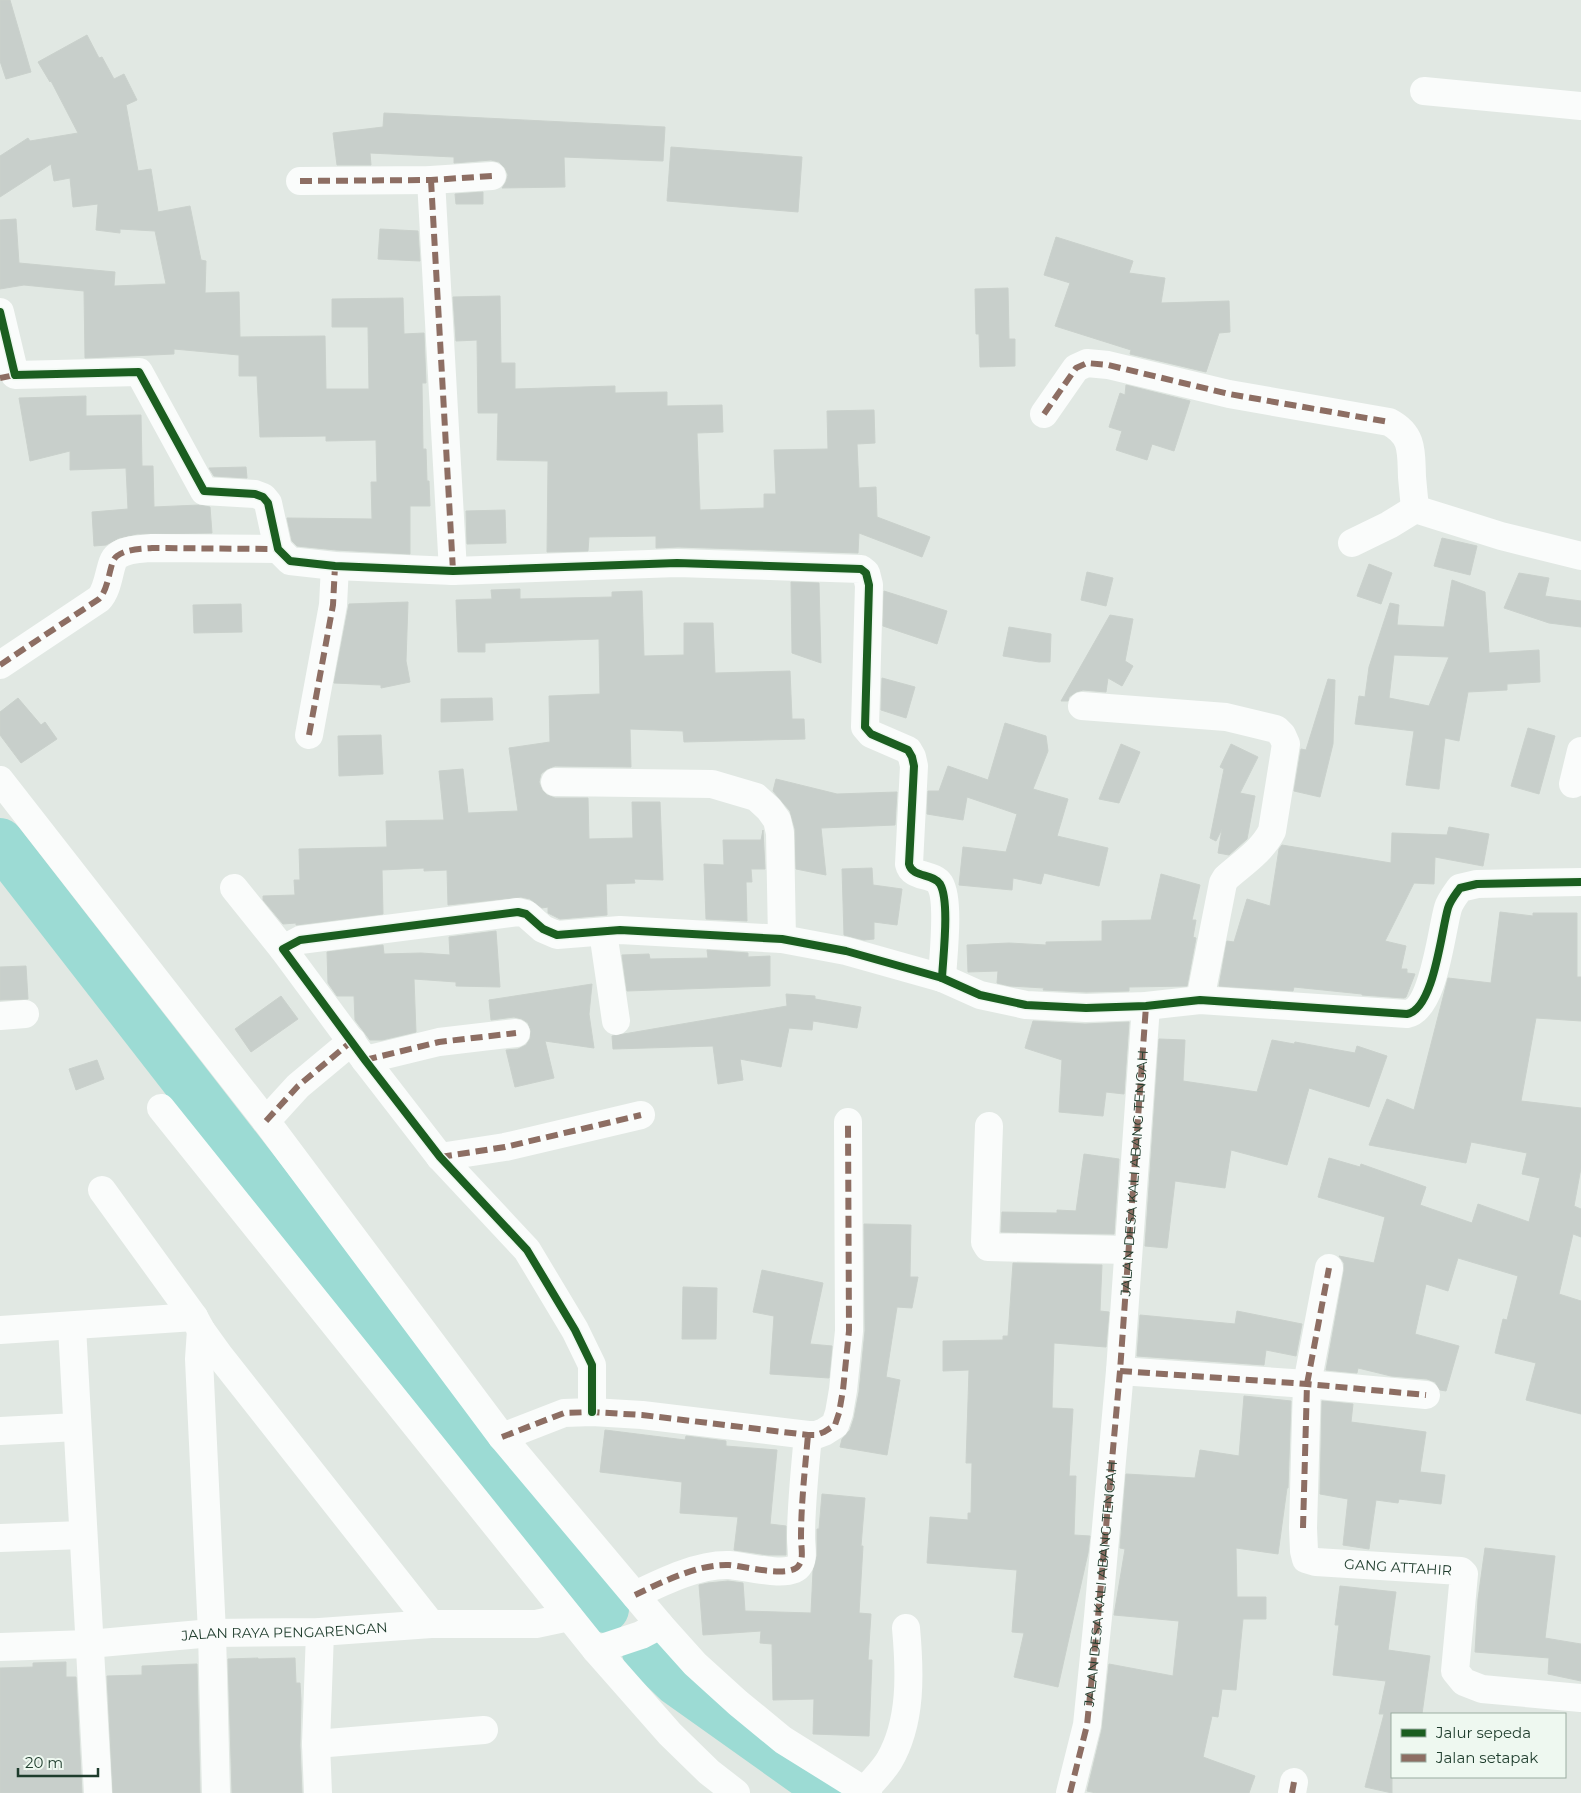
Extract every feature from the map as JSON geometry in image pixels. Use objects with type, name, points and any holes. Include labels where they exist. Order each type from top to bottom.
[{"type":"street","points":[[1424,91],[1581,106]]},
{"type":"street","points":[[300,181],[431,180],[492,176]]},
{"type":"street","points":[[431,180],[453,571]]},
{"type":"street","points":[[0,312],[8,376],[139,372],[204,491],[255,494],[263,497],[268,503],[278,548],[290,560],[335,566],[453,571],[677,563],[861,569],[866,573],[869,585],[865,727],[871,734],[908,750],[912,758],[914,766],[909,864],[910,869],[934,879],[942,889],[945,910],[942,978]]},
{"type":"street","points":[[1044,414],[1076,368],[1087,363],[1108,366],[1229,394],[1384,421],[1398,427],[1406,436],[1411,448],[1415,509]]},
{"type":"street","points":[[1352,543],[1389,525],[1415,509],[1501,536],[1581,556]]},
{"type":"street","points":[[0,665],[99,599],[104,594],[113,560],[118,555],[134,550],[152,548],[278,548]]},
{"type":"street","points":[[309,735],[333,605],[335,566]]},
{"type":"street","points":[[1082,706],[1226,717],[1276,729],[1282,735],[1286,744],[1272,831],[1259,851],[1226,878],[1223,883],[1200,1000]]},
{"type":"street","points":[[1573,784],[1581,751]]},
{"type":"street","points":[[0,780],[266,1120],[502,1437],[635,1595],[629,1638],[670,1734],[709,1772],[736,1793]]},
{"type":"street","points":[[555,782],[712,784],[756,797],[769,809],[777,820],[780,833],[782,939]]},
{"type":"street","points":[[283,949],[300,940],[518,912],[526,914],[543,929],[557,935],[620,930],[782,939],[846,951],[942,978],[980,995],[1026,1005],[1086,1008],[1146,1006],[1200,1000],[1407,1014],[1413,1013],[1427,994],[1448,907],[1460,888],[1477,884],[1581,882]]},
{"type":"street","points":[[234,888],[283,949],[440,1157],[527,1250],[565,1314],[592,1365],[592,1412]]},
{"type":"street","points":[[602,932],[616,1021]]},
{"type":"street","name":"JALAN DESA KALI ABANG TENGAH","points":[[1070,1793],[1087,1724],[1098,1616],[1120,1371],[1146,1006]]},
{"type":"street","points":[[266,1120],[298,1086],[358,1050],[516,1032]]},
{"type":"street","points":[[161,1108],[569,1617],[695,1664],[783,1740],[866,1792],[888,1762],[903,1722],[908,1696],[909,1667],[906,1628]]},
{"type":"street","points":[[440,1157],[505,1147],[641,1115]]},
{"type":"street","points":[[502,1437],[564,1413],[592,1412],[642,1415],[808,1435],[816,1435],[835,1425],[844,1384],[849,1331],[848,1122]]},
{"type":"street","points":[[990,1126],[985,1242],[988,1247],[1128,1250]]},
{"type":"street","points":[[102,1190],[218,1355],[431,1624]]},
{"type":"street","points":[[1307,1384],[1328,1268]]},
{"type":"street","points":[[0,1330],[72,1326],[198,1324]]},
{"type":"street","points":[[198,1324],[212,1633],[216,1793]]},
{"type":"street","points":[[72,1326],[98,1793]]},
{"type":"street","points":[[1120,1371],[1307,1384],[1426,1395]]},
{"type":"street","name":"GANG ATTAHIR","points":[[1307,1384],[1303,1528],[1306,1559],[1316,1562],[1461,1571],[1464,1574],[1455,1671],[1464,1682],[1482,1690],[1581,1698]]},
{"type":"street","points":[[0,1431],[78,1427]]},
{"type":"street","points":[[635,1595],[666,1580],[706,1568],[727,1565],[776,1572],[792,1571],[797,1568],[802,1558],[801,1516],[808,1435]]},
{"type":"street","points":[[0,1538],[83,1535]]},
{"type":"street","name":"JALAN RAYA PENGARENGAN","points":[[0,1647],[89,1644],[212,1633],[320,1632],[431,1624],[536,1624],[569,1617]]},
{"type":"street","points":[[318,1793],[316,1744],[320,1632]]},
{"type":"street","points":[[316,1744],[484,1730]]},
{"type":"building","points":[[0,0],[10,0],[31,72],[6,79],[0,61]]},
{"type":"building","points":[[87,35],[99,58],[102,57],[114,79],[124,74],[137,100],[126,105],[138,171],[151,169],[158,212],[190,206],[201,260],[206,261],[205,293],[239,292],[240,337],[325,336],[326,389],[369,389],[368,327],[332,327],[332,299],[403,298],[404,334],[424,333],[426,383],[422,383],[423,449],[426,449],[430,506],[410,506],[410,554],[297,546],[292,541],[287,518],[372,519],[371,482],[377,482],[376,440],[326,441],[326,436],[260,437],[257,376],[239,376],[239,355],[174,349],[174,354],[85,358],[84,291],[24,285],[0,289],[0,220],[16,219],[19,263],[115,272],[114,286],[166,284],[155,231],[120,229],[120,233],[96,230],[98,204],[73,207],[70,178],[54,181],[51,164],[0,197],[0,156],[28,138],[30,141],[78,133],[51,81],[38,62]]},
{"type":"building","points":[[384,113],[665,127],[663,161],[564,157],[565,187],[502,188],[508,175],[505,168],[499,162],[491,160],[454,163],[454,157],[370,153],[371,165],[337,165],[333,133],[383,127]]},
{"type":"building","points":[[671,147],[802,157],[798,212],[667,201]]},
{"type":"building","points":[[483,192],[483,204],[456,204],[455,194]]},
{"type":"building","points":[[380,229],[418,231],[420,261],[378,259]]},
{"type":"building","points":[[1056,237],[1133,261],[1129,273],[1165,278],[1161,303],[1229,301],[1230,332],[1219,333],[1206,372],[1130,354],[1131,350],[1055,326],[1070,283],[1044,275]]},
{"type":"building","points":[[1008,288],[1009,339],[1015,339],[1015,366],[980,367],[979,334],[976,334],[975,289]]},
{"type":"building","points":[[500,296],[501,363],[515,363],[515,389],[615,386],[615,393],[667,392],[667,406],[722,405],[723,432],[697,433],[700,510],[764,508],[764,494],[776,494],[774,450],[828,449],[827,411],[874,410],[875,443],[857,444],[859,488],[876,487],[877,517],[930,537],[922,557],[859,533],[858,553],[678,547],[656,548],[656,536],[589,537],[588,551],[547,552],[548,461],[497,460],[498,413],[478,413],[477,340],[456,341],[453,297]]},
{"type":"building","points":[[1126,385],[1190,401],[1174,451],[1152,444],[1147,460],[1116,450],[1122,431],[1109,427],[1120,393],[1125,395]]},
{"type":"building","points":[[86,396],[86,416],[141,415],[142,466],[153,466],[154,507],[199,505],[210,507],[212,533],[137,534],[119,538],[106,545],[94,546],[92,512],[128,509],[126,468],[70,470],[70,451],[30,461],[19,398]]},
{"type":"building","points":[[246,467],[247,478],[214,476],[209,468]]},
{"type":"building","points":[[505,510],[506,543],[467,544],[466,511]]},
{"type":"building","points":[[1442,538],[1477,546],[1470,575],[1434,566]]},
{"type":"building","points":[[1369,564],[1392,573],[1381,604],[1357,596]]},
{"type":"building","points":[[1087,572],[1113,578],[1106,606],[1081,600]]},
{"type":"building","points":[[1519,573],[1549,578],[1545,596],[1581,601],[1581,627],[1549,623],[1504,608]]},
{"type":"building","points":[[1452,580],[1485,592],[1489,653],[1539,650],[1540,682],[1507,684],[1507,690],[1468,692],[1459,741],[1445,738],[1439,789],[1406,785],[1414,731],[1355,724],[1359,696],[1365,697],[1369,667],[1390,603],[1399,605],[1397,625],[1444,627]],"holes":[[[1394,655],[1449,657],[1429,706],[1389,698]]]},
{"type":"building","points":[[791,582],[819,583],[821,663],[792,653]]},
{"type":"building","points":[[520,589],[520,599],[612,597],[612,592],[642,591],[644,656],[684,655],[684,623],[713,623],[715,673],[790,671],[792,719],[804,719],[805,739],[684,742],[683,731],[630,729],[631,767],[555,766],[541,774],[539,782],[542,790],[547,795],[555,798],[588,798],[589,839],[633,838],[632,802],[660,802],[663,880],[634,879],[635,883],[606,884],[607,915],[560,919],[548,913],[548,907],[542,908],[530,899],[521,897],[448,905],[447,870],[424,871],[424,868],[382,870],[383,914],[296,925],[296,923],[283,924],[263,900],[263,896],[295,895],[294,880],[300,880],[299,849],[387,847],[386,821],[444,820],[439,771],[463,769],[468,813],[518,811],[509,748],[550,742],[549,696],[600,694],[599,639],[485,643],[485,652],[458,652],[456,600],[492,599],[491,590]]},
{"type":"building","points":[[884,591],[947,611],[937,644],[883,626]]},
{"type":"building","points":[[408,602],[406,661],[410,682],[381,688],[381,685],[334,683],[349,604]]},
{"type":"building","points":[[241,604],[242,632],[194,633],[193,605]]},
{"type":"building","points":[[1110,615],[1133,619],[1125,661],[1133,666],[1122,686],[1108,678],[1106,692],[1083,690],[1069,697],[1068,701],[1061,701]]},
{"type":"building","points":[[1009,627],[1051,634],[1050,662],[1003,656]]},
{"type":"building","points":[[882,678],[915,687],[906,718],[881,710]]},
{"type":"building","points":[[1328,679],[1335,680],[1333,744],[1320,797],[1294,791],[1301,749],[1306,750]]},
{"type":"building","points":[[18,698],[41,725],[45,722],[57,739],[21,763],[0,735],[0,712]]},
{"type":"building","points":[[492,698],[493,720],[441,722],[441,699]]},
{"type":"building","points":[[1005,723],[1046,736],[1048,751],[1033,789],[1068,799],[1057,836],[1108,848],[1099,886],[1044,873],[1041,884],[1013,878],[1012,890],[959,885],[963,847],[1006,852],[1017,814],[967,797],[963,820],[927,814],[928,791],[939,791],[948,766],[988,780]]},
{"type":"building","points":[[1528,728],[1555,736],[1539,794],[1511,786]]},
{"type":"building","points":[[381,735],[383,774],[339,776],[338,736]]},
{"type":"building","points":[[1121,744],[1140,752],[1119,803],[1099,799]]},
{"type":"building","points":[[1231,744],[1258,757],[1240,793],[1255,796],[1247,839],[1229,855],[1218,853],[1222,829],[1216,841],[1210,838],[1224,769],[1220,767]]},
{"type":"building","points":[[776,779],[837,794],[897,792],[895,825],[821,828],[826,875],[796,869],[795,829],[790,811],[773,791]]},
{"type":"building","points":[[1449,827],[1489,834],[1483,866],[1435,857],[1434,884],[1414,883],[1385,941],[1406,946],[1401,969],[1407,969],[1407,973],[1415,974],[1406,997],[1362,995],[1294,987],[1293,991],[1219,986],[1227,941],[1234,942],[1247,899],[1270,906],[1279,849],[1282,845],[1391,863],[1392,833],[1447,835]]},
{"type":"building","points":[[763,830],[765,869],[751,869],[752,882],[746,882],[747,921],[706,919],[704,864],[724,865],[723,840],[761,840]]},
{"type":"building","points":[[872,868],[873,885],[902,889],[897,925],[874,922],[874,939],[864,940],[844,935],[842,869]]},
{"type":"building","points":[[1161,874],[1200,885],[1192,920],[1196,920],[1193,937],[1196,938],[1187,986],[1129,987],[1129,991],[1043,990],[1044,988],[1010,986],[997,983],[998,971],[968,972],[967,945],[1009,943],[1046,945],[1046,942],[1102,941],[1102,921],[1151,920]]},
{"type":"building","points":[[1500,912],[1533,916],[1533,913],[1577,913],[1577,977],[1581,977],[1581,1021],[1536,1018],[1521,1101],[1581,1108],[1581,1168],[1574,1206],[1581,1209],[1581,1237],[1573,1234],[1559,1294],[1581,1301],[1581,1414],[1526,1400],[1536,1363],[1495,1353],[1503,1319],[1507,1320],[1518,1276],[1458,1258],[1448,1291],[1426,1284],[1415,1334],[1459,1346],[1446,1391],[1440,1390],[1435,1382],[1427,1379],[1391,1376],[1358,1368],[1357,1373],[1326,1370],[1344,1271],[1344,1263],[1339,1256],[1374,1263],[1385,1217],[1318,1197],[1329,1158],[1360,1167],[1361,1164],[1426,1187],[1420,1205],[1472,1223],[1478,1204],[1529,1222],[1540,1178],[1522,1174],[1527,1153],[1471,1142],[1466,1163],[1369,1145],[1387,1099],[1414,1110],[1448,978],[1491,983]]},
{"type":"building","points":[[496,931],[500,987],[456,986],[456,982],[414,979],[416,1032],[382,1040],[370,1040],[355,1020],[354,996],[337,996],[328,983],[327,952],[383,945],[384,954],[421,953],[450,955],[449,937]]},
{"type":"building","points":[[707,950],[748,953],[748,957],[770,956],[770,986],[627,991],[622,955],[649,954],[650,959],[708,958]]},
{"type":"building","points":[[26,966],[28,999],[0,1000],[0,967]]},
{"type":"building","points":[[592,984],[589,1014],[594,1048],[545,1041],[554,1078],[515,1087],[506,1050],[518,1049],[526,1045],[530,1039],[531,1031],[528,1023],[522,1019],[514,1017],[491,1020],[489,1000]]},
{"type":"building","points":[[786,994],[815,996],[815,999],[861,1007],[857,1028],[813,1021],[812,1030],[789,1028],[781,1067],[740,1059],[743,1080],[718,1084],[713,1046],[613,1049],[612,1036],[787,1006]]},
{"type":"building","points":[[281,996],[298,1019],[251,1052],[235,1029]]},
{"type":"building","points":[[1033,1021],[1085,1024],[1129,1022],[1124,1094],[1106,1092],[1103,1116],[1059,1112],[1062,1060],[1025,1048]]},
{"type":"building","points":[[1159,1039],[1185,1040],[1183,1081],[1257,1092],[1272,1040],[1294,1044],[1295,1042],[1355,1053],[1357,1046],[1387,1056],[1369,1107],[1309,1088],[1287,1165],[1231,1150],[1225,1188],[1175,1181],[1167,1248],[1145,1246]]},
{"type":"building","points":[[97,1060],[104,1079],[76,1090],[69,1069]]},
{"type":"building","points":[[1084,1154],[1119,1159],[1114,1234],[1001,1232],[1002,1212],[1057,1213],[1057,1210],[1076,1211]]},
{"type":"building","points":[[864,1224],[911,1225],[910,1277],[918,1277],[912,1308],[897,1307],[886,1377],[900,1380],[887,1455],[840,1447],[842,1439],[850,1430],[859,1392],[865,1331]]},
{"type":"building","points":[[1013,1263],[1102,1265],[1100,1311],[1109,1312],[1106,1347],[1054,1343],[1052,1408],[1073,1409],[1069,1476],[1076,1476],[1074,1535],[1090,1536],[1088,1553],[1058,1687],[1014,1677],[1024,1633],[1012,1632],[1017,1570],[927,1563],[930,1517],[968,1520],[968,1513],[971,1513],[972,1463],[966,1463],[969,1370],[943,1371],[943,1341],[1003,1340],[1003,1336],[1008,1336]]},
{"type":"building","points":[[762,1270],[823,1283],[810,1344],[832,1346],[829,1378],[770,1374],[774,1316],[753,1312]]},
{"type":"building","points":[[683,1287],[717,1288],[716,1339],[682,1339]]},
{"type":"building","points":[[1237,1311],[1302,1324],[1296,1356],[1266,1350],[1264,1365],[1137,1356],[1140,1315],[1235,1324]]},
{"type":"building","points":[[1244,1396],[1291,1401],[1288,1488],[1278,1554],[1236,1548],[1237,1597],[1266,1597],[1266,1619],[1243,1619],[1236,1690],[1222,1689],[1218,1717],[1212,1716],[1203,1757],[1255,1776],[1249,1793],[1096,1793],[1087,1791],[1102,1729],[1109,1664],[1173,1676],[1179,1621],[1114,1615],[1125,1549],[1120,1548],[1126,1474],[1195,1478],[1200,1450],[1239,1456]]},
{"type":"building","points":[[1322,1401],[1353,1404],[1351,1422],[1426,1432],[1420,1472],[1445,1475],[1441,1504],[1399,1499],[1398,1503],[1376,1500],[1369,1549],[1343,1545],[1348,1499],[1320,1494]]},
{"type":"building","points":[[605,1430],[685,1440],[686,1436],[726,1441],[726,1446],[777,1450],[770,1524],[786,1526],[786,1555],[768,1555],[734,1550],[738,1517],[680,1513],[682,1482],[600,1472]]},
{"type":"building","points":[[822,1494],[865,1498],[859,1613],[871,1614],[868,1660],[872,1660],[869,1736],[813,1734],[814,1699],[773,1700],[772,1644],[760,1643],[761,1631],[703,1635],[699,1585],[708,1583],[728,1581],[743,1583],[745,1611],[811,1613],[813,1571],[817,1556],[817,1529],[819,1529]]},
{"type":"building","points":[[1485,1548],[1555,1556],[1545,1638],[1581,1644],[1581,1681],[1548,1674],[1549,1658],[1475,1652],[1478,1599]]},
{"type":"building","points":[[1340,1586],[1396,1592],[1388,1650],[1430,1656],[1422,1713],[1391,1713],[1392,1793],[1365,1787],[1384,1714],[1379,1714],[1386,1681],[1333,1675],[1339,1625],[1335,1625]]},
{"type":"building","points":[[295,1658],[296,1683],[300,1683],[301,1701],[302,1793],[232,1793],[228,1659]]},
{"type":"building","points":[[66,1662],[66,1677],[76,1677],[82,1793],[0,1793],[0,1668],[33,1667],[33,1663]]},
{"type":"building","points":[[197,1664],[200,1793],[113,1793],[107,1676],[142,1675],[142,1666]]},
{"type":"waterway","points":[[0,842],[297,1224],[605,1609]]},
{"type":"waterway","points":[[646,1652],[677,1682],[833,1793]]},
{"type":"marked path","points":[[300,181],[431,180],[492,176]]},
{"type":"marked path","points":[[431,180],[453,571]]},
{"type":"marked path","points":[[1044,414],[1076,368],[1087,363],[1108,365],[1229,394],[1389,422]]},
{"type":"marked path","points":[[0,378],[15,375]]},
{"type":"marked path","points":[[0,665],[99,599],[103,594],[114,559],[125,552],[152,548],[278,549]]},
{"type":"marked path","points":[[309,735],[333,605],[335,566]]},
{"type":"marked path","points":[[1070,1793],[1087,1725],[1098,1617],[1120,1371],[1146,1006]]},
{"type":"marked path","points":[[365,1060],[439,1042],[516,1033]]},
{"type":"marked path","points":[[266,1121],[298,1086],[352,1041]]},
{"type":"marked path","points":[[440,1157],[505,1147],[641,1115]]},
{"type":"marked path","points":[[502,1437],[564,1413],[592,1412],[642,1415],[808,1435],[816,1435],[835,1425],[843,1390],[849,1331],[848,1122]]},
{"type":"marked path","points":[[1303,1528],[1307,1384],[1329,1268]]},
{"type":"marked path","points":[[1120,1371],[1307,1384],[1426,1395]]},
{"type":"marked path","points":[[635,1595],[680,1575],[705,1567],[729,1565],[767,1571],[787,1571],[799,1565],[802,1556],[803,1486],[808,1435]]},
{"type":"marked path","points":[[1292,1793],[1294,1782]]},
{"type":"cycle path","points":[[0,312],[15,375],[139,372],[204,491],[255,494],[263,497],[268,503],[278,549],[290,561],[335,566],[453,571],[677,563],[861,569],[866,573],[869,585],[865,727],[871,734],[908,750],[912,757],[914,766],[909,864],[918,874],[937,881],[943,892],[945,916],[942,978]]},
{"type":"cycle path","points":[[592,1412],[592,1365],[575,1330],[527,1250],[440,1157],[283,949],[300,940],[518,912],[526,914],[543,929],[557,935],[620,930],[782,939],[846,951],[942,978],[980,995],[1026,1005],[1086,1008],[1146,1006],[1200,1000],[1407,1014],[1416,1009],[1424,999],[1430,985],[1448,908],[1451,900],[1460,888],[1477,884],[1581,882]]}]
